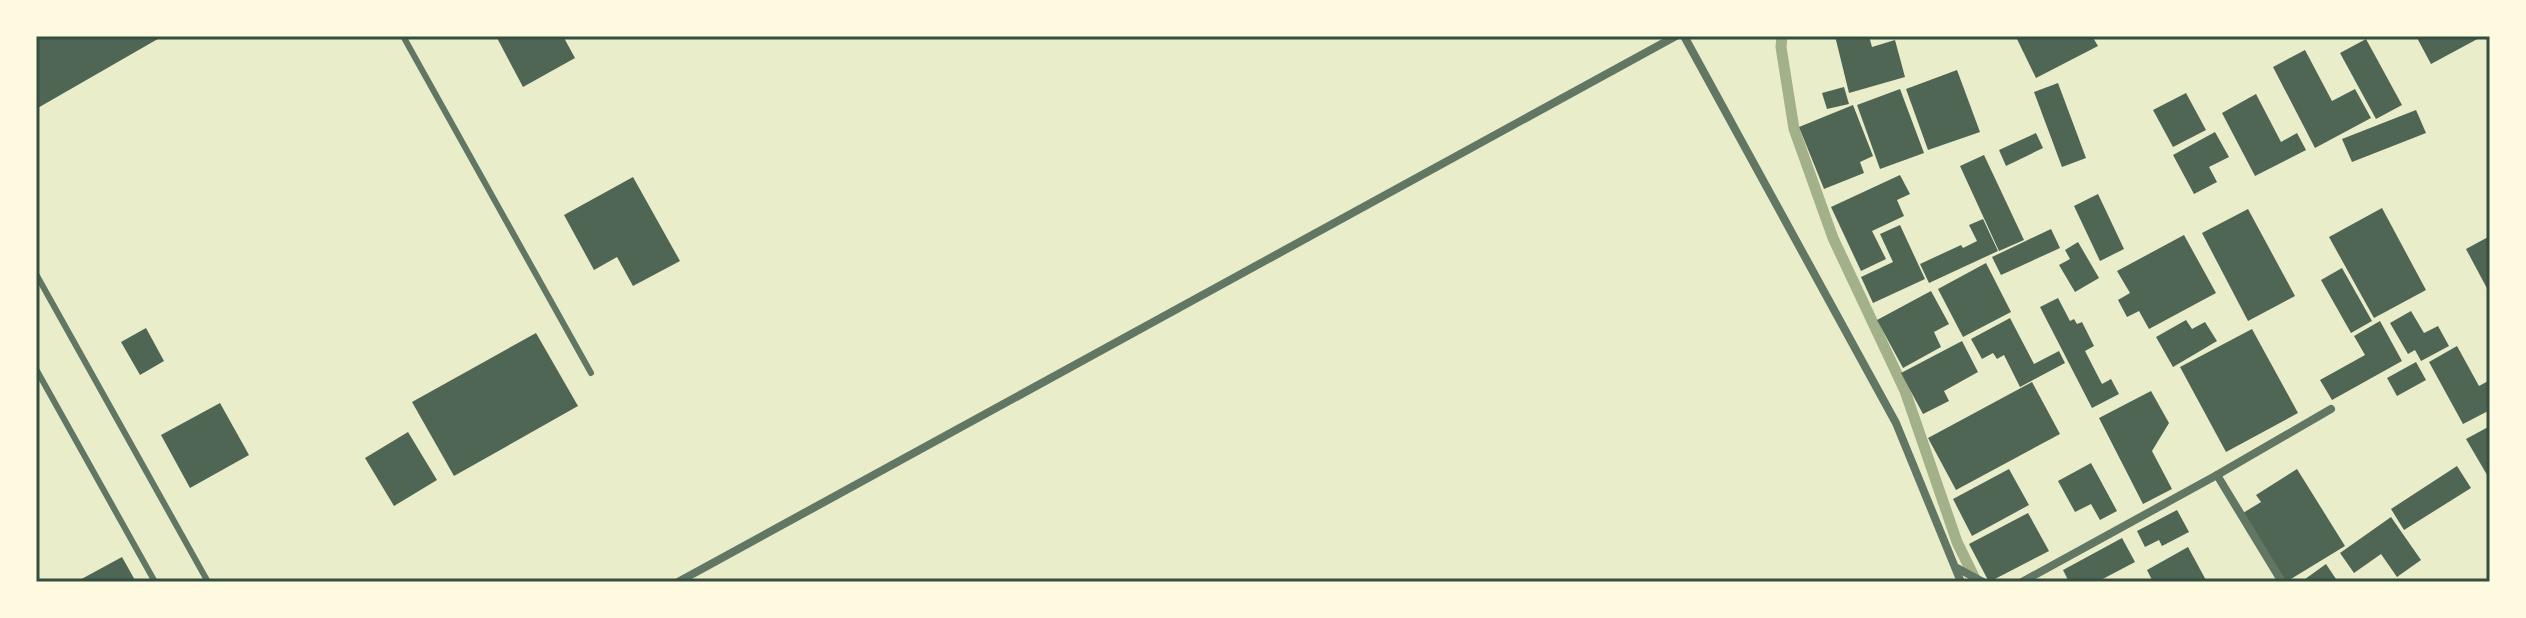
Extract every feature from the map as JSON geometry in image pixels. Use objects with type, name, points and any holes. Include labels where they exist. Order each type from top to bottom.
[{"type":"street","points":[[678,582],[1676,36]]},
{"type":"street","points":[[1684,36],[1896,423],[1961,582]]},
{"type":"street","points":[[2022,582],[2331,409]]},
{"type":"street","points":[[2217,475],[2282,582]]},
{"type":"street","points":[[1956,567],[1983,582]]},
{"type":"lane","points":[[403,36],[591,373]]},
{"type":"lane","points":[[36,274],[208,582]]},
{"type":"lane","points":[[36,369],[155,582]]},
{"type":"building","points":[[36,36],[163,36],[36,109]]},
{"type":"building","points":[[496,36],[563,36],[575,58],[523,87]]},
{"type":"building","points":[[1835,36],[1869,36],[1872,47],[1895,40],[1905,77],[1849,93]]},
{"type":"building","points":[[2023,36],[2092,36],[2098,46],[2036,78],[2017,39]]},
{"type":"building","points":[[2416,36],[2483,36],[2431,64]]},
{"type":"building","points":[[2366,39],[2402,105],[2376,119],[2340,53]]},
{"type":"building","points":[[2305,50],[2332,101],[2355,89],[2371,118],[2315,148],[2273,67]]},
{"type":"building","points":[[1957,70],[1980,132],[1928,150],[1906,89]]},
{"type":"building","points":[[2058,83],[2086,158],[2062,167],[2034,92]]},
{"type":"building","points":[[1844,87],[1849,104],[1827,109],[1822,93]]},
{"type":"building","points":[[1900,89],[1924,153],[1880,169],[1857,105]]},
{"type":"building","points":[[2186,93],[2206,130],[2173,147],[2153,110]]},
{"type":"building","points":[[2256,94],[2281,142],[2297,133],[2306,150],[2255,176],[2222,113]]},
{"type":"building","points":[[1853,105],[1873,156],[1860,162],[1864,173],[1824,189],[1799,127]]},
{"type":"building","points":[[2416,110],[2426,133],[2352,162],[2342,139]]},
{"type":"building","points":[[2215,132],[2229,157],[2209,167],[2217,182],[2194,194],[2173,155]]},
{"type":"building","points":[[2036,133],[2043,148],[2006,166],[1999,150]]},
{"type":"building","points":[[1984,155],[2024,240],[1999,251],[1960,166]]},
{"type":"building","points":[[1900,175],[1910,194],[1897,200],[1904,216],[1872,231],[1886,259],[1861,271],[1831,207]]},
{"type":"building","points":[[633,177],[680,261],[633,286],[617,257],[594,270],[564,215]]},
{"type":"building","points":[[2098,194],[2124,249],[2100,261],[2074,206]]},
{"type":"building","points":[[2382,208],[2426,290],[2374,318],[2329,237]]},
{"type":"building","points":[[2248,209],[2295,296],[2248,321],[2202,233]]},
{"type":"building","points":[[1983,219],[1998,251],[1929,283],[1920,264],[1977,241],[1969,225]]},
{"type":"building","points":[[1900,225],[1925,279],[1873,303],[1861,277],[1893,262],[1880,234]]},
{"type":"building","points":[[2051,229],[2060,248],[2001,275],[1992,257]]},
{"type":"building","points":[[2184,235],[2216,293],[2149,329],[2139,311],[2127,317],[2118,300],[2130,293],[2117,271]]},
{"type":"building","points":[[2490,236],[2490,294],[2466,249]]},
{"type":"building","points":[[2078,242],[2099,278],[2075,292],[2059,265],[2070,259],[2065,250]]},
{"type":"building","points":[[1986,263],[2011,312],[1963,337],[1938,289]]},
{"type":"building","points":[[2342,268],[2372,321],[2351,333],[2321,280]]},
{"type":"building","points":[[1931,291],[1949,324],[1934,332],[1941,347],[1903,368],[1877,320]]},
{"type":"building","points":[[2058,298],[2070,321],[2074,319],[2077,324],[2082,322],[2094,346],[2085,351],[2102,384],[2111,379],[2119,394],[2092,408],[2040,307]]},
{"type":"building","points":[[2411,311],[2424,333],[2438,326],[2449,346],[2421,361],[2415,350],[2408,354],[2390,323]]},
{"type":"building","points":[[2010,318],[2034,364],[2059,351],[2065,363],[2020,387],[2004,355],[1997,359],[1993,353],[1982,359],[1971,339]]},
{"type":"building","points":[[2186,320],[2192,329],[2205,322],[2217,341],[2173,367],[2156,337]]},
{"type":"building","points":[[2380,321],[2402,361],[2332,400],[2320,380],[2365,355],[2354,336]]},
{"type":"building","points":[[146,328],[164,361],[140,375],[121,342]]},
{"type":"building","points":[[2252,329],[2298,413],[2226,452],[2180,367]]},
{"type":"building","points":[[536,333],[578,406],[454,476],[412,402]]},
{"type":"building","points":[[1962,341],[1978,372],[1944,391],[1949,401],[1923,414],[1901,373]]},
{"type":"building","points":[[2457,346],[2479,386],[2490,380],[2490,410],[2463,424],[2429,362]]},
{"type":"building","points":[[2416,362],[2426,380],[2397,396],[2387,378]]},
{"type":"building","points":[[2032,382],[2060,434],[1956,490],[1928,438]]},
{"type":"building","points":[[2151,391],[2169,423],[2152,451],[2172,489],[2143,504],[2099,418]]},
{"type":"building","points":[[220,403],[249,455],[190,488],[161,435]]},
{"type":"building","points":[[2490,426],[2490,480],[2466,439]]},
{"type":"building","points":[[408,432],[437,480],[394,506],[365,458]]},
{"type":"building","points":[[2091,463],[2117,511],[2100,520],[2091,504],[2075,512],[2058,481]]},
{"type":"building","points":[[2457,466],[2471,488],[2404,530],[2391,509]]},
{"type":"building","points":[[2009,469],[2029,505],[1972,536],[1953,499]]},
{"type":"building","points":[[2297,469],[2345,546],[2286,582],[2243,513],[2261,502],[2256,495]]},
{"type":"building","points":[[2177,510],[2189,532],[2162,546],[2159,540],[2145,547],[2137,531]]},
{"type":"building","points":[[2028,513],[2049,551],[1989,582],[1969,544]]},
{"type":"building","points":[[2391,517],[2421,560],[2397,577],[2381,554],[2354,573],[2340,553]]},
{"type":"building","points":[[2122,538],[2135,562],[2097,582],[2069,582],[2063,570]]},
{"type":"building","points":[[2188,547],[2207,582],[2153,582],[2147,570]]},
{"type":"building","points":[[122,557],[136,582],[76,582]]},
{"type":"building","points":[[2326,564],[2336,579],[2332,582],[2301,582]]},
{"type":"waterway","points":[[1782,36],[1794,129],[1833,238],[1905,391],[1957,542],[1976,581]]}]
